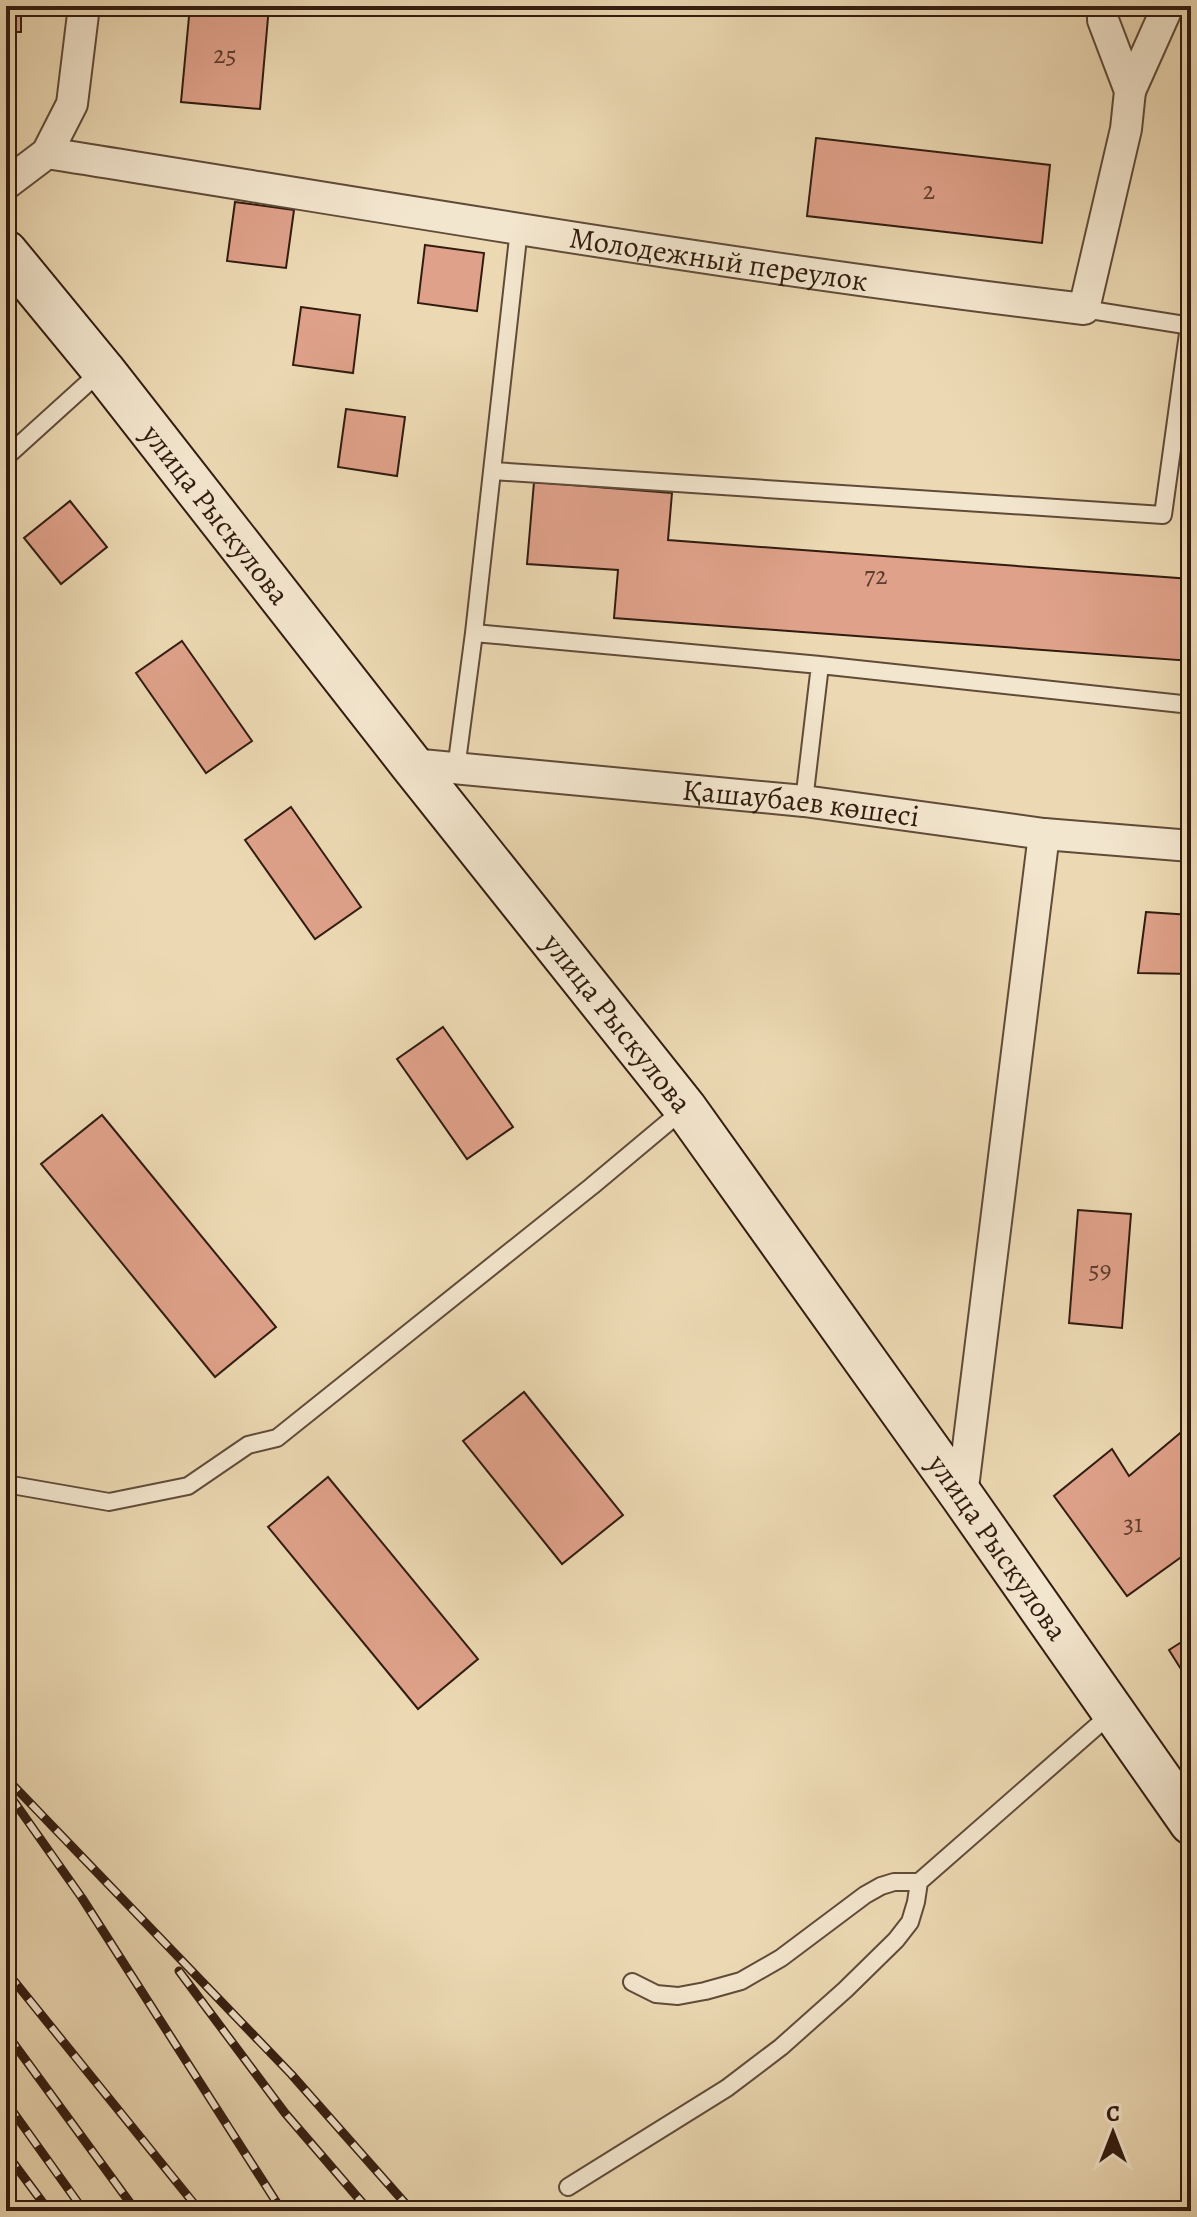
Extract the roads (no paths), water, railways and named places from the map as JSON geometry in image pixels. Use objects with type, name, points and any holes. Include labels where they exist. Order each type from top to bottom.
[{"type":"street","points":[[6,184],[47,153],[72,104],[84,6]]},
{"type":"street","points":[[1103,6],[1103,20],[1130,91]]},
{"type":"street","points":[[1084,309],[1126,129],[1130,91],[1169,6],[1191,10]]},
{"type":"street","name":"Молодежный переулок","points":[[47,153],[871,282],[1084,309]]},
{"type":"street","name":"улица Рыскулова","points":[[6,252],[103,370],[685,1108],[1191,1823]]},
{"type":"street","name":"Қашаубаев көшесі","points":[[411,764],[804,801],[1044,834],[1191,846]]},
{"type":"street","points":[[962,1496],[1044,834]]},
{"type":"lane","points":[[456,769],[519,229]]},
{"type":"lane","points":[[493,471],[1163,515],[1190,326],[1084,309]]},
{"type":"lane","points":[[6,457],[103,370]]},
{"type":"lane","points":[[474,633],[820,665],[1191,705]]},
{"type":"lane","points":[[804,801],[820,665]]},
{"type":"lane","points":[[6,1484],[109,1502],[188,1486],[248,1445],[277,1438],[685,1108]]},
{"type":"lane","points":[[568,2187],[727,2088],[781,2047],[896,1940],[910,1922],[919,1882],[1113,1712]]},
{"type":"lane","points":[[632,1982],[656,1994],[678,1996],[741,1981],[781,1958],[881,1886],[894,1882],[919,1882]]},
{"type":"railway","points":[[6,1778],[291,2074],[412,2211]]},
{"type":"railway","points":[[8,1793],[82,1898],[282,2211]]},
{"type":"railway","points":[[6,1971],[200,2211]]},
{"type":"railway","points":[[179,1971],[285,2113],[366,2207]]},
{"type":"railway","points":[[6,2033],[136,2211]]},
{"type":"railway","points":[[6,2102],[84,2211]]},
{"type":"railway","points":[[6,2153],[49,2211]]},
{"type":"railway","points":[[6,2195],[18,2211]]}]
